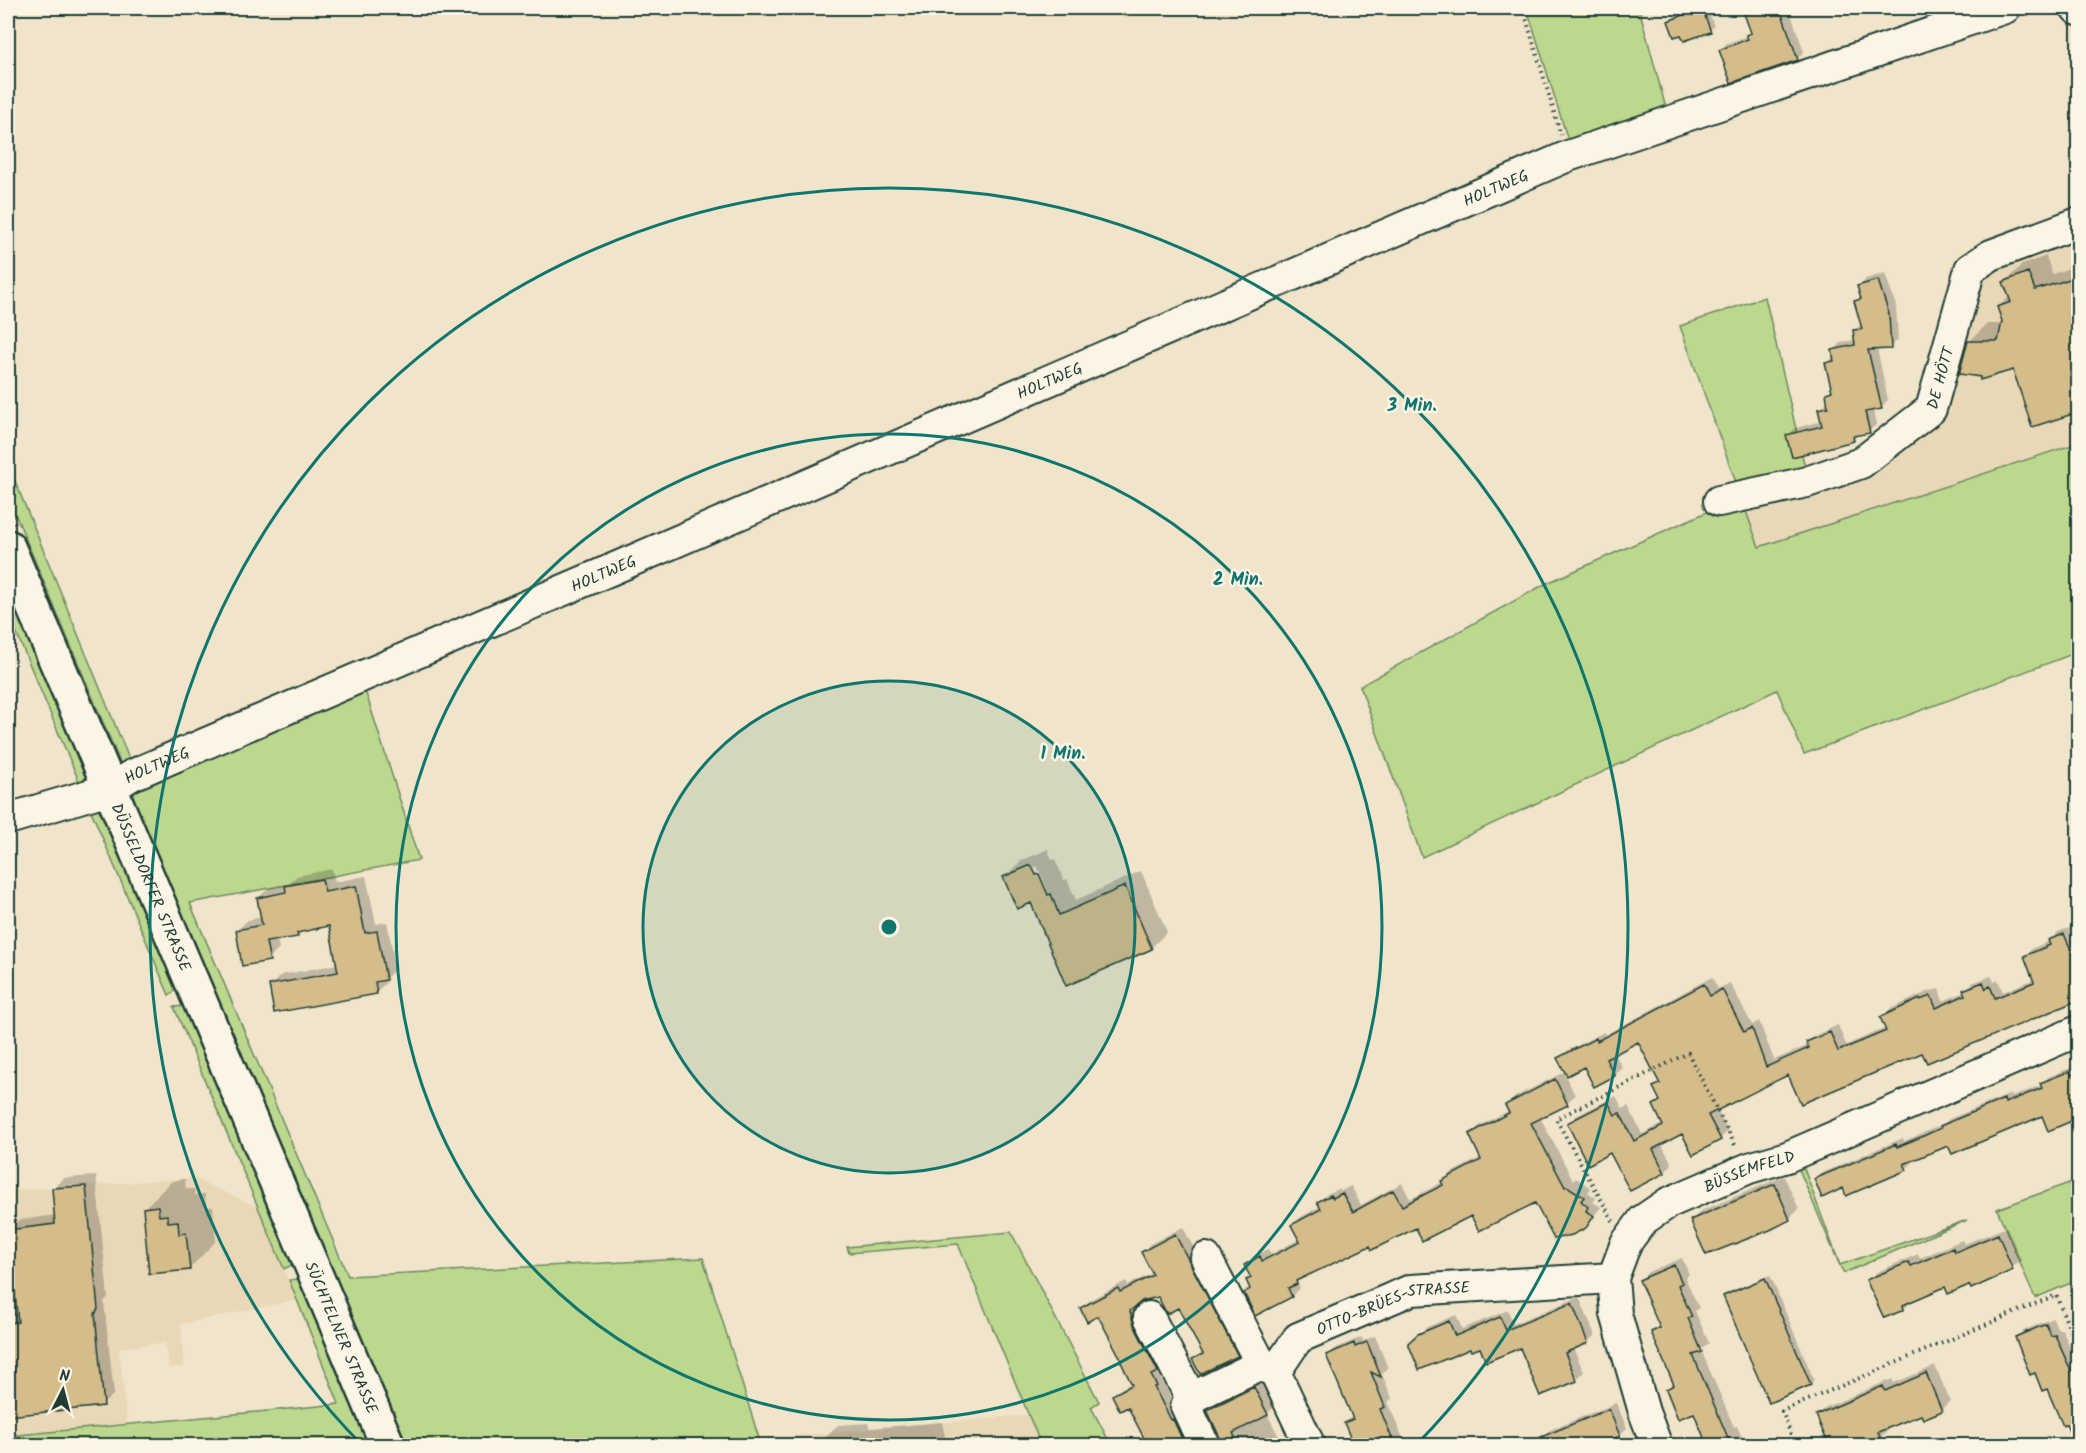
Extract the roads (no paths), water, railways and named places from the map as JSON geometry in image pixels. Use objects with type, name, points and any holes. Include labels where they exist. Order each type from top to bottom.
[{"type":"main road","name":"DÜSSELDORFER STRASSE","points":[[8,547],[296,1228]]},
{"type":"main road","name":"SÜCHTELNER STRASSE","points":[[296,1228],[388,1446]]},
{"type":"street","name":"HOLTWEG","points":[[8,819],[109,789],[132,775],[1568,156],[2005,8]]},
{"type":"street","name":"DE HÖTT","points":[[1719,501],[1807,482],[1861,463],[1931,409],[1970,269],[1991,255],[2079,223]]},
{"type":"street","name":"BÜSSEMFELD","points":[[1657,1446],[1644,1412],[1616,1314],[1613,1278],[1626,1243],[1643,1220],[1668,1203],[1749,1168],[1787,1157],[2079,1031]]},
{"type":"street","points":[[1206,1258],[1310,1446]]},
{"type":"street","name":"OTTO-BRÜES-STRASSE","points":[[1269,1369],[1298,1338],[1411,1290],[1613,1278]]},
{"type":"street","points":[[1149,1317],[1191,1398]]},
{"type":"street","points":[[1204,1445],[1186,1406],[1191,1398],[1252,1368],[1269,1369]]}]
